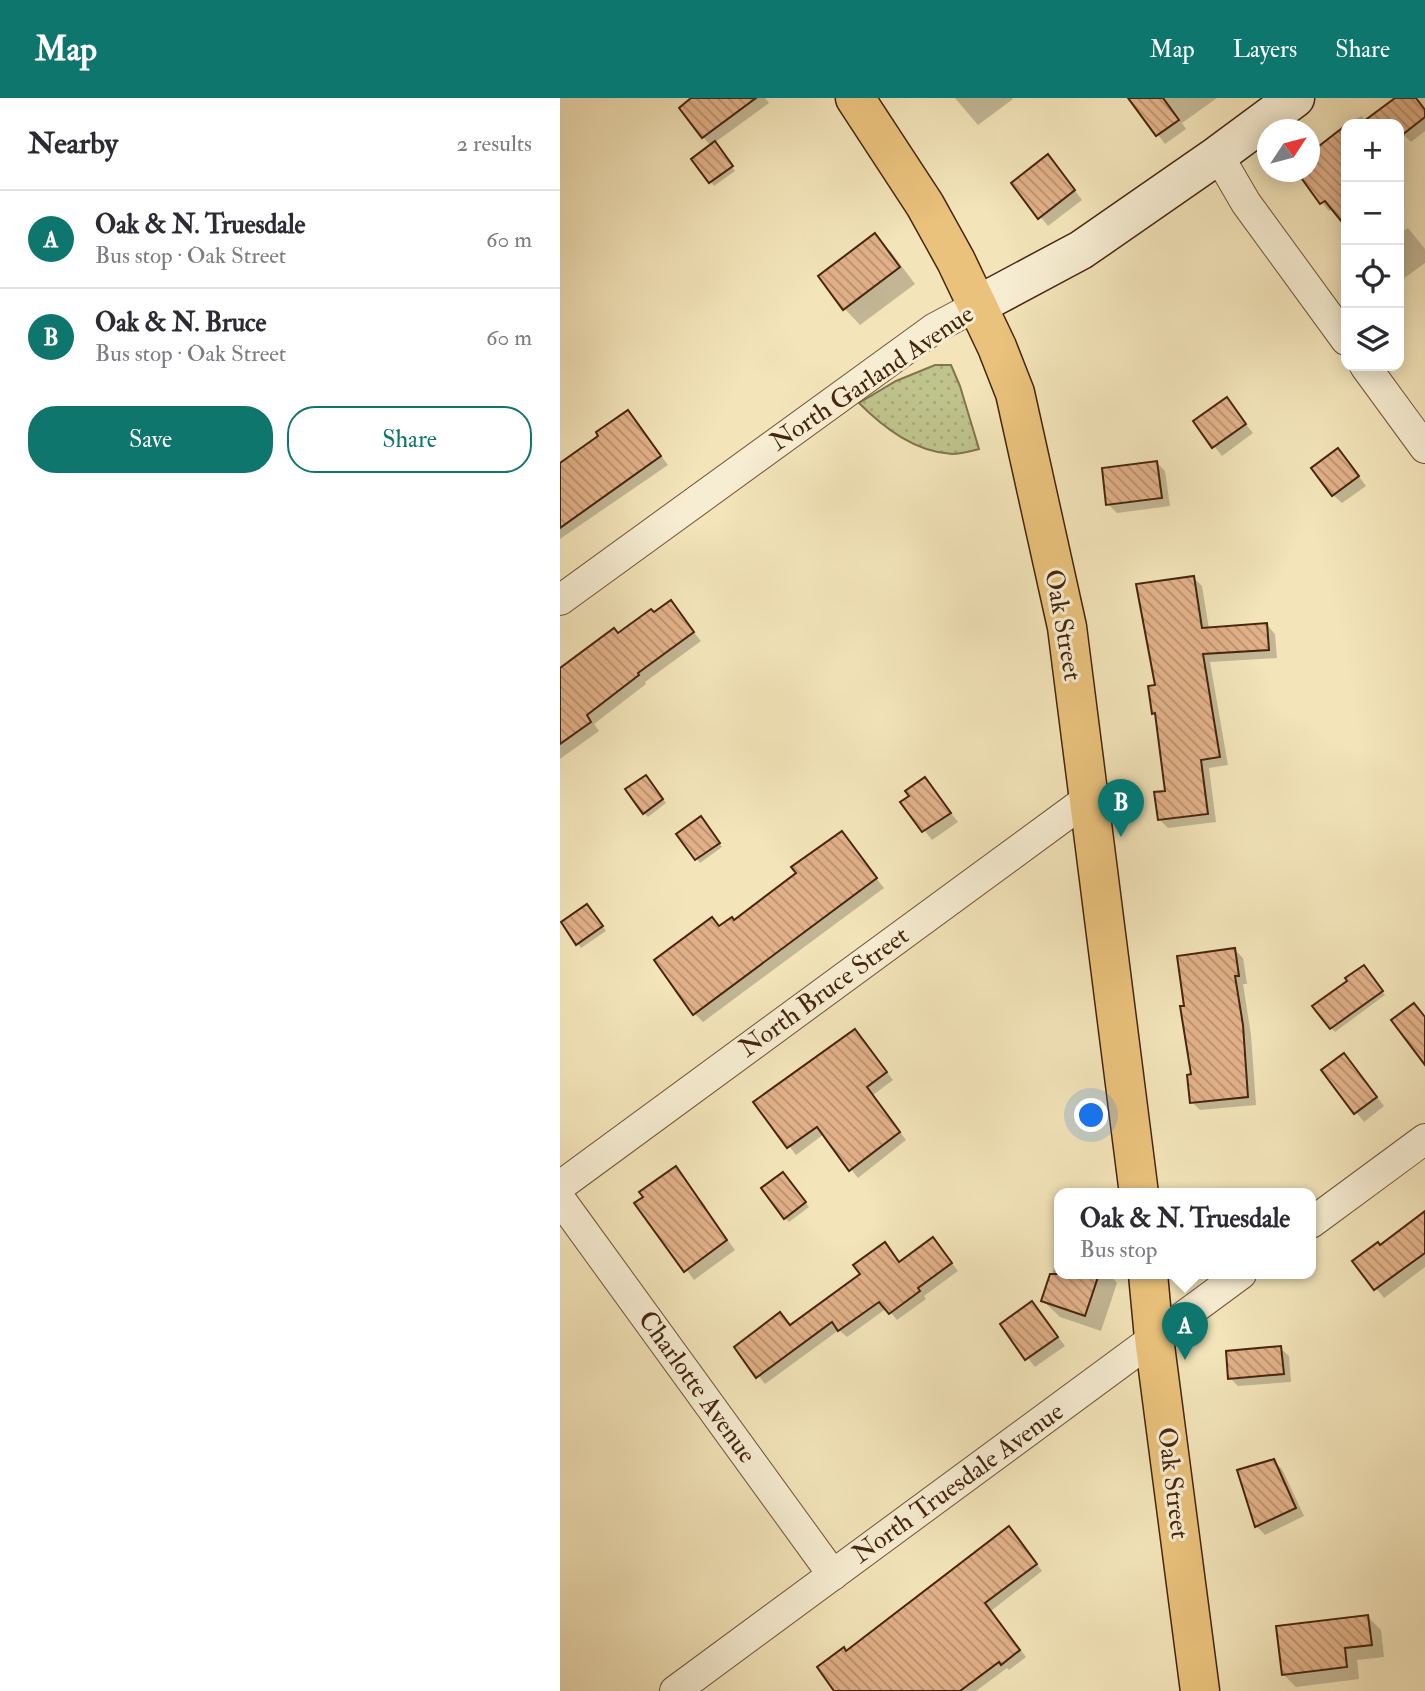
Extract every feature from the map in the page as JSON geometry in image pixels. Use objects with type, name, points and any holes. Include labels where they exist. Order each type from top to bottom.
[{"type":"highway","name":"Oak Street","points":[[855,98],[925,205],[978,305],[1015,393],[1067,627],[1138,1188]]},
{"type":"highway","name":"Oak Street","points":[[1148,1279],[1200,1691]]},
{"type":"street","name":"North Garland Avenue","points":[[560,600],[936,328],[1081,250],[1218,155],[1294,98]]},
{"type":"street","points":[[1218,155],[1246,203],[1341,334]]},
{"type":"street","points":[[1369,371],[1425,448]]},
{"type":"street","name":"North Bruce Street","points":[[560,1186],[1089,798]]},
{"type":"street","points":[[1316,1219],[1425,1139]]},
{"type":"street","name":"Charlotte Avenue","points":[[560,1199],[833,1575]]},
{"type":"street","name":"North Truesdale Avenue","points":[[675,1691],[1234,1279]]},
{"type":"green space","points":[[935,365],[951,365],[979,449],[952,454],[925,449],[890,430],[859,403],[896,381]]},
{"type":"building","points":[[691,98],[756,98],[702,138],[679,108]]},
{"type":"building","points":[[1128,98],[1163,98],[1179,120],[1156,136]]},
{"type":"building","points":[[1395,98],[1416,98],[1425,110],[1425,117],[1404,133],[1404,119],[1367,119]]},
{"type":"building","points":[[1341,129],[1341,221],[1325,201],[1320,204],[1304,182],[1320,182],[1320,145]]},
{"type":"building","points":[[715,141],[733,166],[709,183],[691,159]]},
{"type":"building","points":[[1048,154],[1075,190],[1038,219],[1011,183]]},
{"type":"building","points":[[875,233],[900,267],[843,310],[818,276]]},
{"type":"building","points":[[1227,397],[1246,424],[1212,448],[1193,421]]},
{"type":"building","points":[[628,410],[661,456],[560,528],[560,463],[598,436],[596,432]]},
{"type":"building","points":[[1338,448],[1359,476],[1332,496],[1311,468]]},
{"type":"building","points":[[1157,461],[1162,498],[1106,505],[1102,468]]},
{"type":"building","points":[[1194,576],[1202,628],[1267,623],[1269,650],[1203,654],[1220,757],[1201,760],[1208,814],[1158,820],[1154,792],[1165,791],[1155,713],[1152,714],[1148,686],[1155,685],[1136,584]]},
{"type":"building","points":[[671,600],[694,632],[587,715],[591,722],[560,744],[560,668],[614,628],[618,633],[651,609],[654,612]]},
{"type":"building","points":[[646,775],[663,799],[643,814],[625,789]]},
{"type":"building","points":[[925,777],[951,813],[922,832],[900,802],[909,796],[905,791]]},
{"type":"building","points":[[701,816],[720,843],[695,860],[676,834]]},
{"type":"building","points":[[842,831],[877,878],[693,1015],[654,960],[712,917],[719,926],[732,917],[734,920],[796,873],[791,867]]},
{"type":"building","points":[[587,904],[603,926],[576,945],[561,922]]},
{"type":"building","points":[[1235,948],[1239,976],[1235,976],[1243,1025],[1248,1097],[1190,1103],[1187,1075],[1191,1074],[1180,1006],[1184,1006],[1177,956]]},
{"type":"building","points":[[1364,965],[1383,991],[1330,1029],[1312,1006]]},
{"type":"building","points":[[1414,1003],[1425,1017],[1425,1065],[1391,1020]]},
{"type":"building","points":[[855,1029],[887,1072],[867,1087],[900,1132],[849,1171],[817,1127],[787,1148],[753,1102]]},
{"type":"building","points":[[1344,1053],[1377,1097],[1354,1114],[1321,1070]]},
{"type":"building","points":[[676,1166],[727,1240],[684,1272],[634,1203],[643,1197],[639,1192]]},
{"type":"building","points":[[783,1172],[806,1202],[784,1219],[761,1188]]},
{"type":"building","points":[[1425,1211],[1425,1253],[1374,1290],[1352,1261],[1378,1242],[1380,1245]]},
{"type":"building","points":[[933,1237],[952,1263],[889,1314],[879,1302],[838,1331],[832,1322],[756,1378],[734,1347],[780,1312],[790,1325],[860,1274],[853,1265],[885,1242],[899,1262]]},
{"type":"building","points":[[1050,1274],[1054,1274],[1054,1279],[1097,1279],[1085,1316],[1041,1301]]},
{"type":"building","points":[[1032,1301],[1058,1337],[1025,1360],[1000,1324]]},
{"type":"building","points":[[1281,1346],[1284,1374],[1228,1379],[1226,1351]]},
{"type":"building","points":[[1274,1459],[1296,1508],[1255,1527],[1237,1470]]},
{"type":"building","points":[[1009,1526],[1037,1564],[985,1603],[1020,1650],[960,1691],[834,1691],[817,1667],[844,1647],[846,1651]]},
{"type":"building","points":[[1368,1615],[1372,1645],[1345,1648],[1347,1667],[1282,1675],[1276,1626]]},
{"type":"place","name":"Oak & N. Bruce","points":[[1121,837]]},
{"type":"place","name":"Oak & N. Truesdale","points":[[1185,1360]]}]
